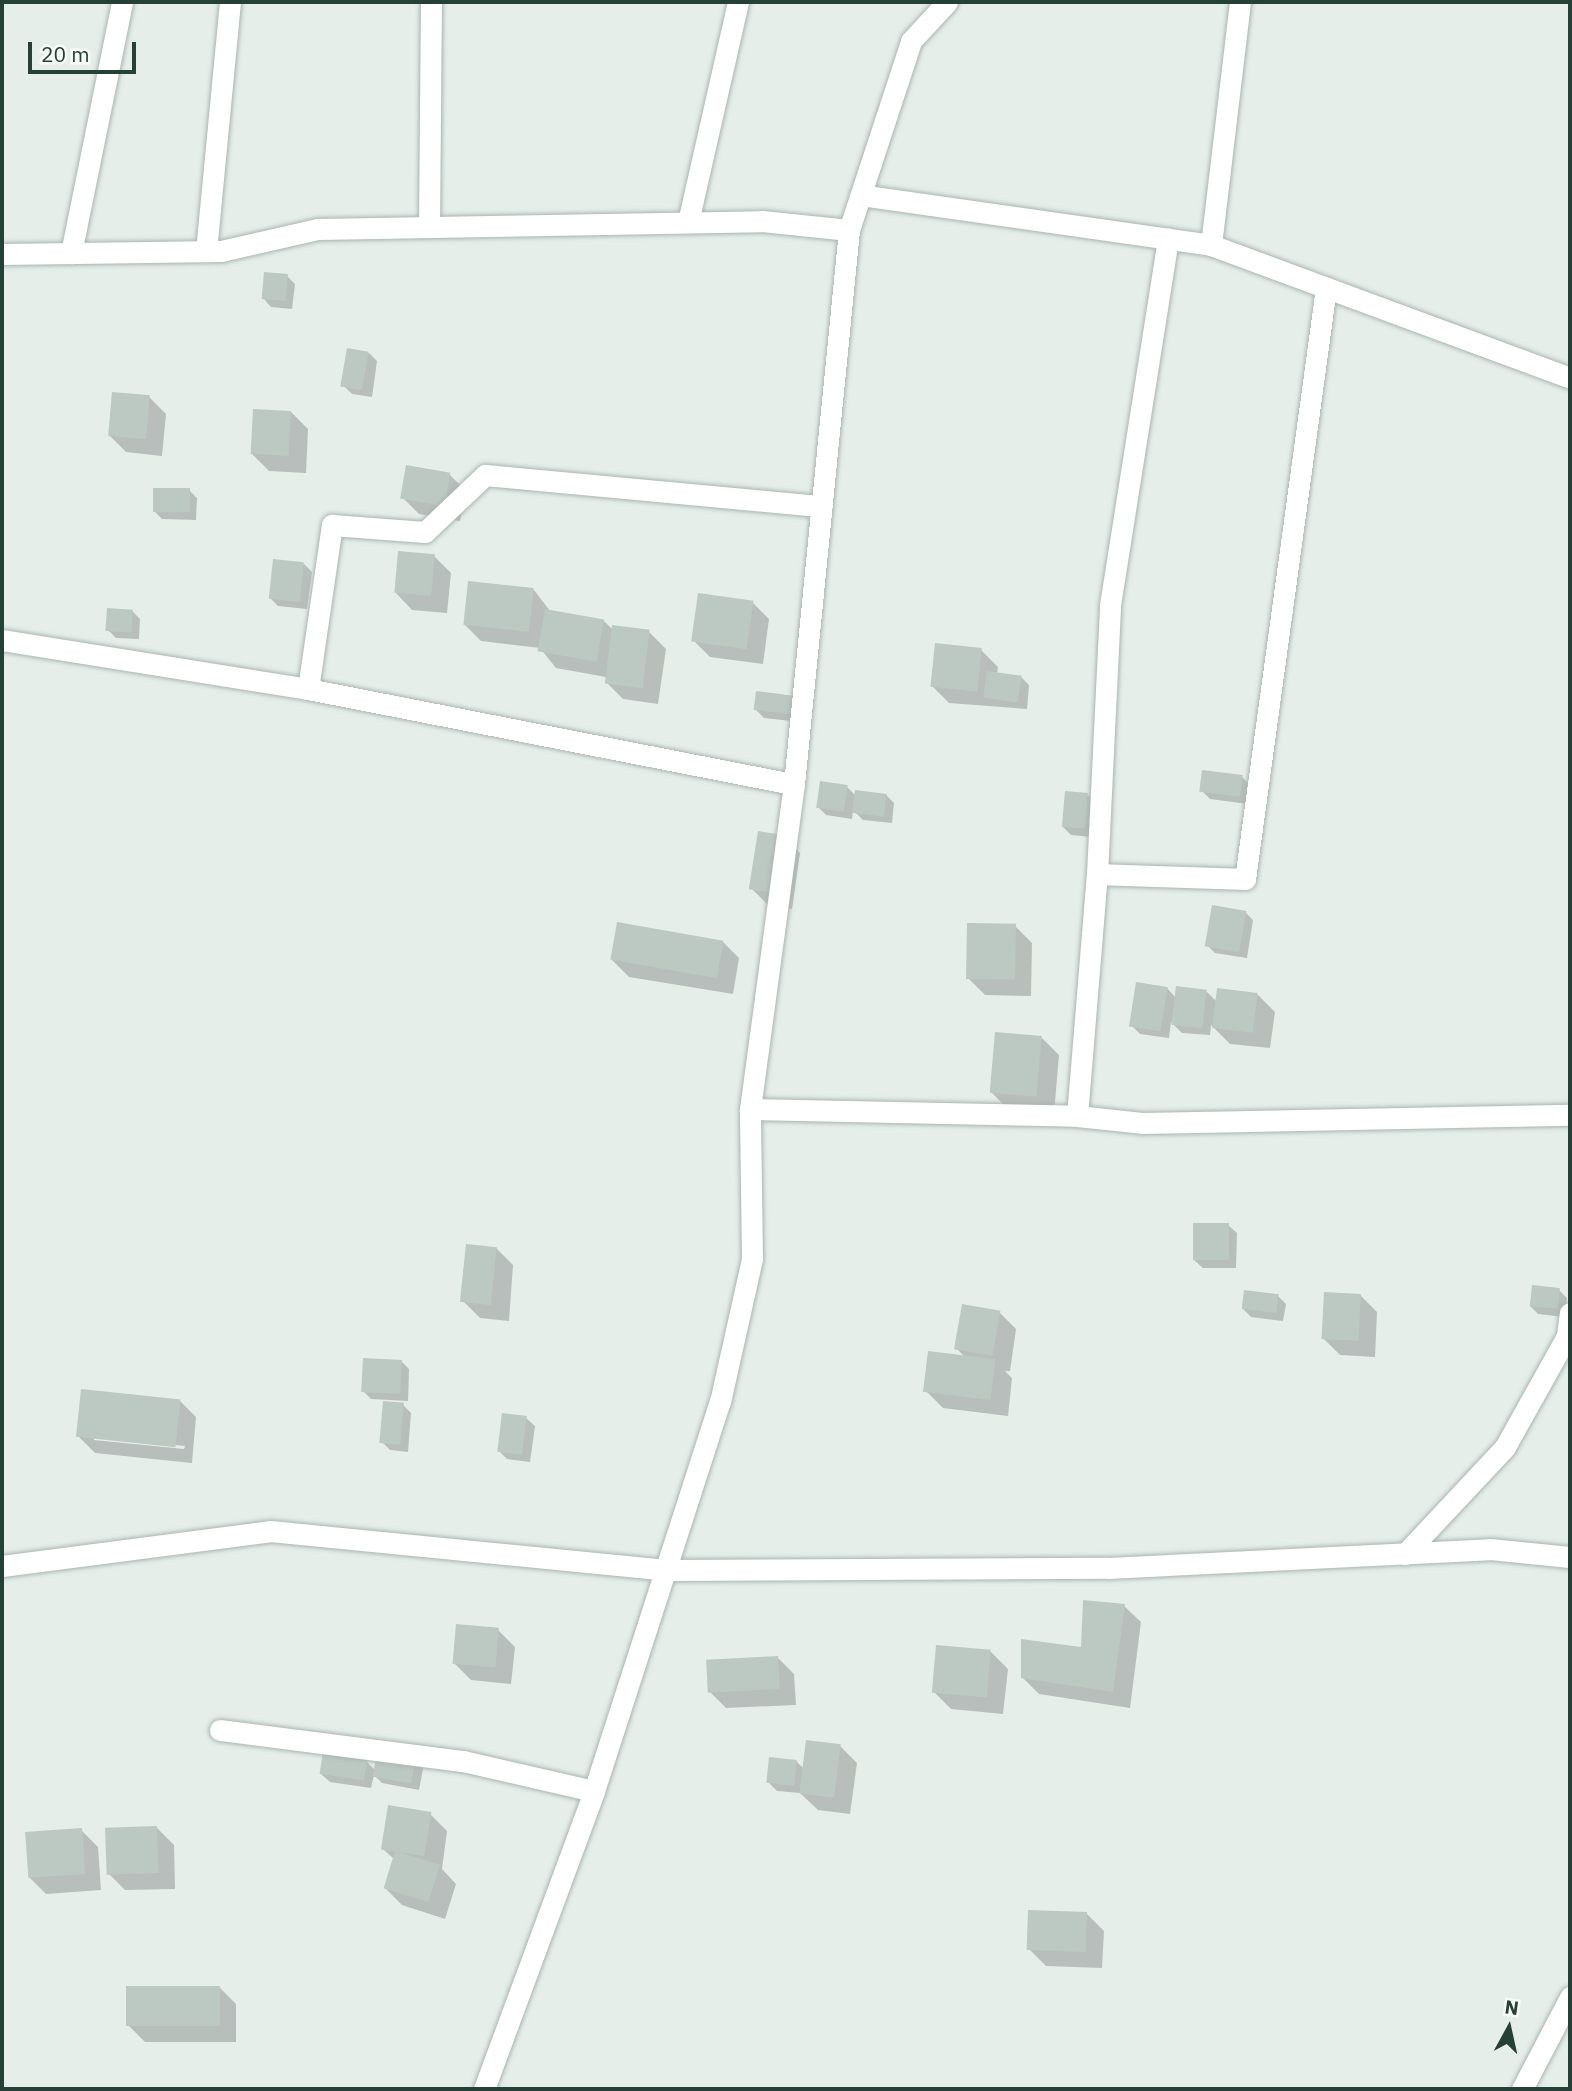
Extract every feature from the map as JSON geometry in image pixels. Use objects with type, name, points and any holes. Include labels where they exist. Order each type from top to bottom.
[{"type":"street","points":[[71,253],[122,2]]},
{"type":"street","points":[[206,251],[230,2]]},
{"type":"street","points":[[429,227],[431,2]]},
{"type":"street","points":[[688,222],[738,2]]},
{"type":"street","points":[[484,2089],[594,1791],[669,1570],[720,1402],[752,1259],[750,1109],[794,784],[849,230],[911,41],[947,2]]},
{"type":"street","points":[[1211,246],[1240,2]]},
{"type":"street","points":[[861,195],[1211,246],[1570,378]]},
{"type":"street","points":[[2,254],[206,251],[318,229],[762,221],[849,230]]},
{"type":"street","points":[[1077,1116],[1097,874],[1110,605],[1168,239]]},
{"type":"street","points":[[1097,874],[1245,879],[1326,288]]},
{"type":"street","points":[[308,689],[332,526],[425,532],[485,475],[822,506]]},
{"type":"street","points":[[2,640],[308,689],[794,784]]},
{"type":"street","points":[[750,1109],[1077,1116],[1142,1123],[1570,1115]]},
{"type":"street","points":[[1405,1553],[1505,1447],[1567,1336],[1570,1313]]},
{"type":"street","points":[[2,1566],[270,1531],[669,1570],[1108,1568],[1490,1549],[1570,1557]]},
{"type":"street","points":[[220,1730],[463,1761],[594,1791]]},
{"type":"street","points":[[1522,2089],[1570,1997]]},
{"type":"building","points":[[264,272],[288,274],[286,301],[262,299]]},
{"type":"building","points":[[347,348],[369,352],[362,390],[340,386]]},
{"type":"building","points":[[112,392],[150,395],[146,439],[108,436]]},
{"type":"building","points":[[253,409],[291,411],[289,456],[251,454]]},
{"type":"building","points":[[406,465],[450,473],[444,506],[400,498]]},
{"type":"building","points":[[153,488],[190,488],[190,512],[153,512]]},
{"type":"building","points":[[398,551],[435,554],[431,596],[394,593]]},
{"type":"building","points":[[273,559],[304,562],[300,602],[269,599]]},
{"type":"building","points":[[468,581],[534,588],[529,632],[463,625]]},
{"type":"building","points":[[698,593],[753,601],[747,649],[691,642]]},
{"type":"building","points":[[107,608],[133,610],[131,633],[105,631]]},
{"type":"building","points":[[545,609],[604,619],[597,662],[538,651]]},
{"type":"building","points":[[612,625],[650,630],[643,688],[605,684]]},
{"type":"building","points":[[935,643],[982,648],[977,692],[930,687]]},
{"type":"building","points":[[987,671],[1022,676],[1018,703],[983,698]]},
{"type":"building","points":[[756,691],[794,696],[791,714],[754,710]]},
{"type":"building","points":[[1202,770],[1243,775],[1240,797],[1199,792]]},
{"type":"building","points":[[820,781],[848,785],[844,812],[816,808]]},
{"type":"building","points":[[855,790],[887,794],[884,817],[852,813]]},
{"type":"building","points":[[1065,791],[1088,793],[1085,829],[1062,827]]},
{"type":"building","points":[[758,831],[784,835],[774,893],[749,889]]},
{"type":"building","points":[[1212,905],[1246,911],[1239,952],[1205,946]]},
{"type":"building","points":[[617,922],[723,941],[717,978],[610,959]]},
{"type":"building","points":[[967,923],[1016,924],[1015,980],[966,979]]},
{"type":"building","points":[[1136,982],[1168,987],[1161,1031],[1129,1026]]},
{"type":"building","points":[[1176,986],[1207,990],[1202,1028],[1171,1025]]},
{"type":"building","points":[[1217,988],[1258,993],[1253,1033],[1212,1028]]},
{"type":"building","points":[[995,1032],[1042,1036],[1037,1097],[990,1093]]},
{"type":"building","points":[[1193,1223],[1229,1223],[1229,1260],[1193,1260]]},
{"type":"building","points":[[466,1244],[497,1247],[491,1305],[460,1302]]},
{"type":"building","points":[[1532,1285],[1560,1288],[1558,1309],[1530,1306]]},
{"type":"building","points":[[1244,1290],[1279,1294],[1276,1313],[1242,1309]]},
{"type":"building","points":[[1324,1292],[1361,1294],[1358,1341],[1322,1339]]},
{"type":"building","points":[[962,1304],[1000,1311],[992,1356],[954,1349]]},
{"type":"building","points":[[928,1351],[995,1359],[990,1400],[923,1392]]},
{"type":"building","points":[[363,1358],[402,1360],[400,1394],[361,1392]]},
{"type":"building","points":[[81,1389],[180,1399],[175,1447],[76,1437]]},
{"type":"building","points":[[383,1401],[404,1403],[400,1445],[379,1443]]},
{"type":"building","points":[[502,1413],[527,1416],[522,1455],[497,1452]]},
{"type":"building","points":[[1083,1600],[1125,1604],[1113,1692],[1021,1678],[1021,1639],[1081,1647]]},
{"type":"building","points":[[456,1624],[499,1628],[495,1668],[453,1664]]},
{"type":"building","points":[[936,1645],[991,1650],[987,1698],[932,1693]]},
{"type":"building","points":[[778,1656],[780,1689],[708,1693],[706,1660]]},
{"type":"building","points":[[806,1740],[841,1744],[834,1798],[799,1794]]},
{"type":"building","points":[[323,1752],[367,1759],[364,1781],[320,1774]]},
{"type":"building","points":[[377,1752],[415,1759],[411,1783],[373,1777]]},
{"type":"building","points":[[769,1757],[797,1760],[794,1786],[766,1783]]},
{"type":"building","points":[[388,1805],[431,1812],[424,1856],[381,1849]]},
{"type":"building","points":[[157,1826],[159,1873],[107,1875],[105,1828]]},
{"type":"building","points":[[82,1828],[85,1874],[28,1878],[25,1832]]},
{"type":"building","points":[[395,1851],[440,1865],[429,1902],[384,1888]]},
{"type":"building","points":[[1028,1910],[1087,1912],[1086,1952],[1027,1950]]},
{"type":"building","points":[[126,1986],[220,1986],[220,2026],[126,2026]]}]
